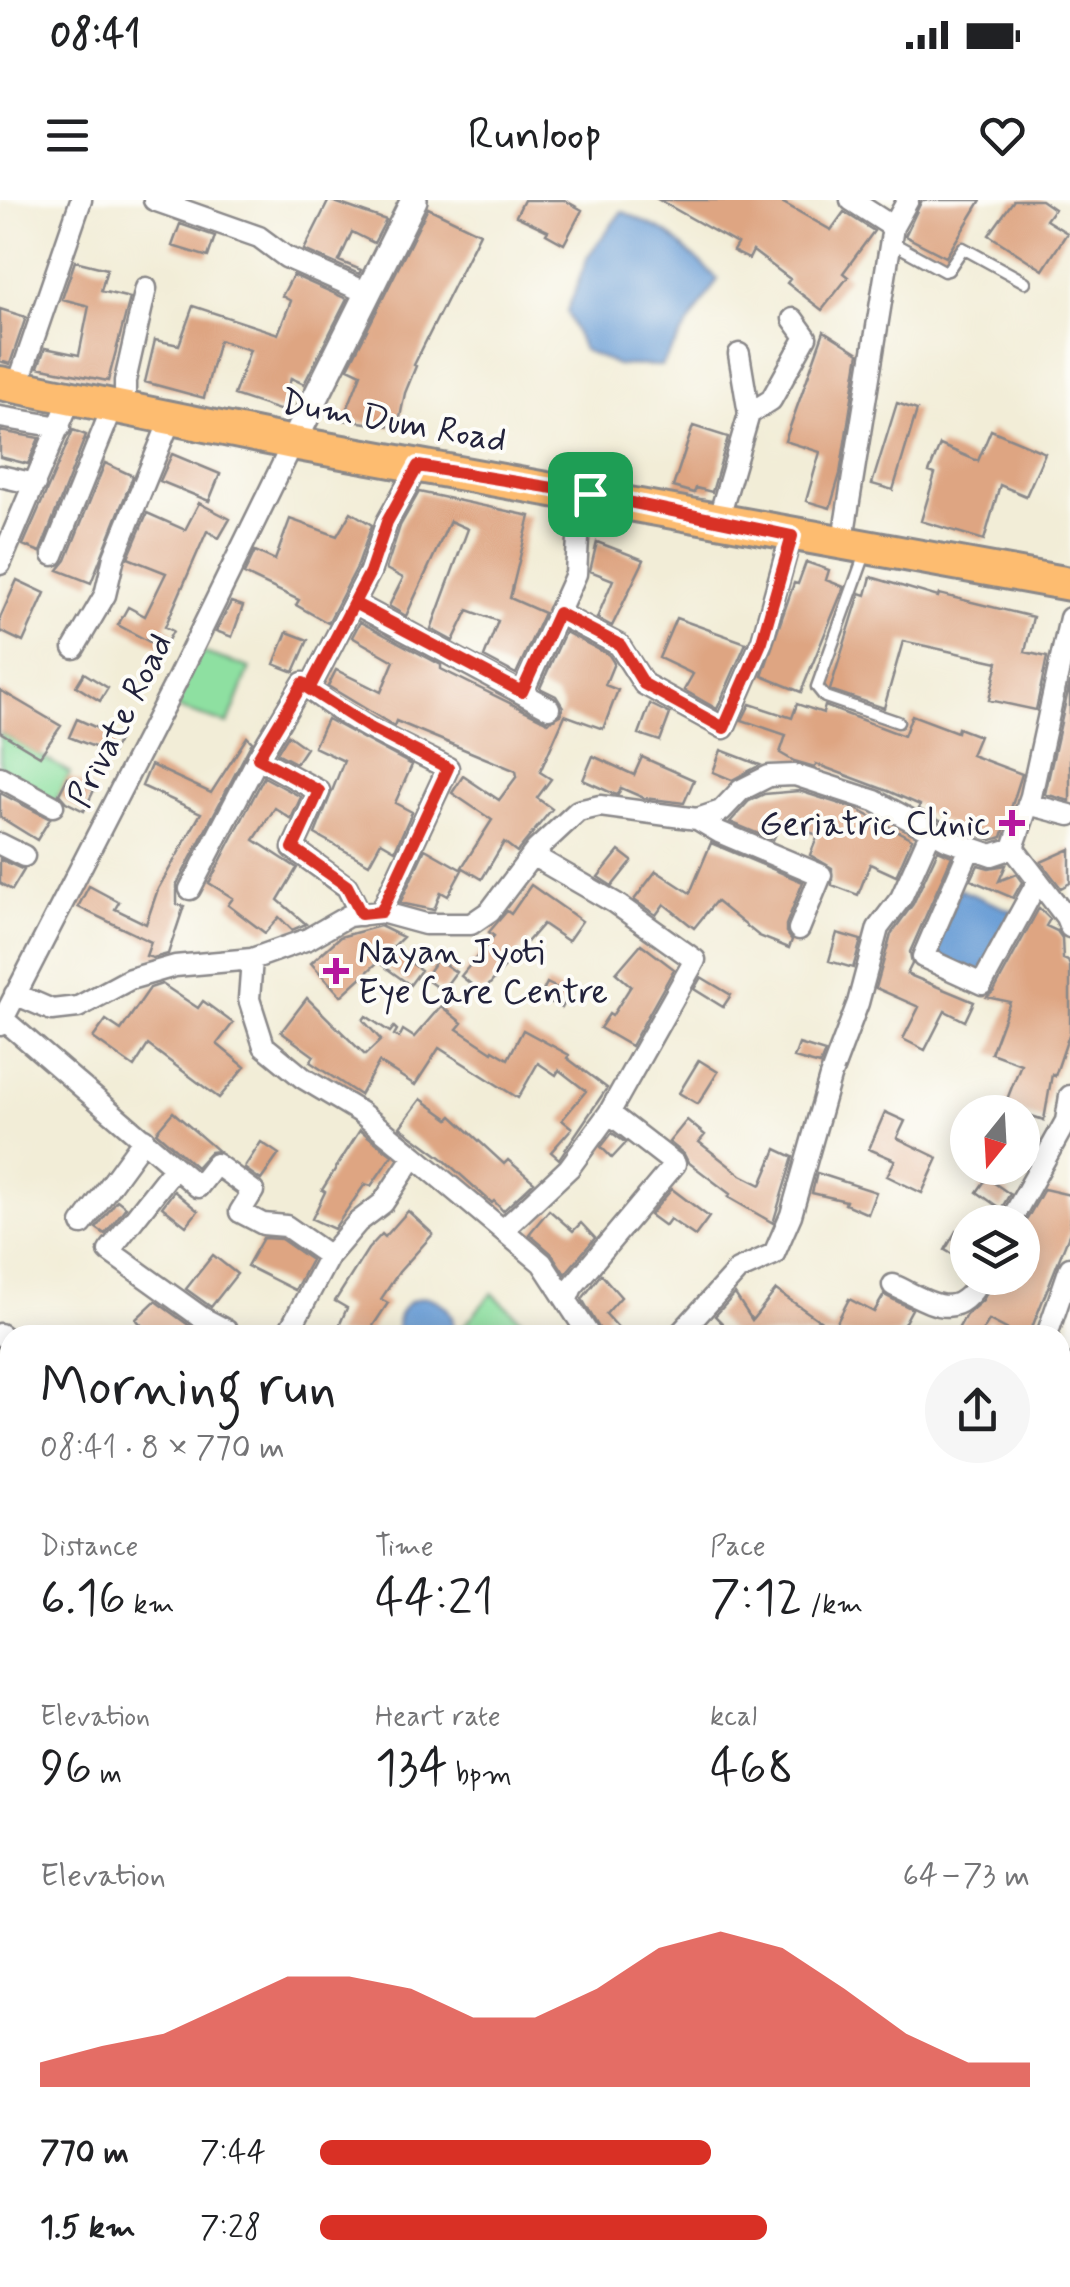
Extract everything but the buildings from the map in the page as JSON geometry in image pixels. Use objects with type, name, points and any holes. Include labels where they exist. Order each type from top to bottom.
[{"type":"main road","name":"Dum Dum Road","points":[[8,385],[65,412],[119,407],[293,443],[590,494],[792,536],[1070,584]]},
{"type":"street","points":[[8,385],[81,200]]},
{"type":"street","points":[[154,200],[259,236],[286,257],[368,293]]},
{"type":"street","points":[[293,443],[414,200]]},
{"type":"street","points":[[851,200],[891,234]]},
{"type":"street","points":[[854,547],[891,234],[908,200]]},
{"type":"street","points":[[53,555],[119,407],[146,288]]},
{"type":"street","points":[[749,414],[771,400],[806,337],[793,319]]},
{"type":"street","points":[[718,521],[749,414],[739,354]]},
{"type":"street","points":[[0,417],[65,412],[35,484],[6,533],[0,564]]},
{"type":"street","points":[[74,648],[105,595],[114,557],[172,418]]},
{"type":"street","name":"Private Road","points":[[2,1022],[293,443]]},
{"type":"street","points":[[309,689],[370,572],[387,522],[418,466]]},
{"type":"street","points":[[0,476],[35,484]]},
{"type":"street","points":[[522,692],[576,574],[579,521],[590,494]]},
{"type":"street","points":[[558,613],[620,645],[644,684],[724,728],[762,641],[792,536]]},
{"type":"street","points":[[354,603],[548,708]]},
{"type":"street","points":[[696,819],[721,811],[741,790],[769,776],[795,775],[875,801],[992,856],[1012,848],[1028,804],[1070,618]]},
{"type":"street","points":[[190,889],[258,758],[303,683],[370,728],[448,768],[371,913]]},
{"type":"street","points":[[258,758],[319,791],[293,848],[347,886],[371,913]]},
{"type":"street","points":[[0,777],[53,806]]},
{"type":"street","points":[[1028,804],[1070,815]]},
{"type":"street","points":[[15,994],[52,1010],[78,1007],[130,979],[176,966],[252,959],[308,939],[348,916],[371,913],[425,924],[471,924],[490,911],[532,855],[578,810],[600,806],[696,819],[821,876],[799,929]]},
{"type":"street","points":[[688,1325],[738,1270],[774,1254],[791,1216],[878,928],[901,898],[932,831]]},
{"type":"street","points":[[0,844],[24,856]]},
{"type":"street","points":[[970,848],[924,957],[938,964],[982,984],[1038,880]]},
{"type":"street","points":[[1012,848],[1070,927]]},
{"type":"street","points":[[503,1230],[569,1168],[609,1113],[695,960],[615,903],[532,855]]},
{"type":"street","points":[[252,959],[249,999],[264,1046],[303,1078],[360,1112],[542,1263],[583,1325]]},
{"type":"street","points":[[2,1022],[198,1187],[216,1164],[253,1191],[240,1212],[263,1224],[286,1226],[329,1256]]},
{"type":"street","points":[[1020,1205],[1068,1122],[1070,1096]]},
{"type":"street","points":[[566,1299],[674,1164],[609,1113]]},
{"type":"street","points":[[82,1224],[144,1139]]},
{"type":"street","points":[[292,1325],[329,1256],[358,1222],[383,1203],[414,1156]]},
{"type":"street","points":[[175,1167],[109,1251],[216,1325]]},
{"type":"street","points":[[1050,1325],[1070,1268]]},
{"type":"street","points":[[893,1284],[940,1306],[950,1307],[971,1295]]},
{"type":"lane","points":[[891,234],[944,270],[948,270],[963,248],[1025,282]]},
{"type":"lane","points":[[854,547],[817,687],[825,697],[898,722]]},
{"type":"green space","points":[[198,651],[250,668],[228,724],[170,706]]},
{"type":"green space","points":[[0,732],[70,773],[53,806],[0,777]]},
{"type":"green space","points":[[492,1293],[527,1325],[465,1325]]},
{"type":"water","points":[[622,211],[666,232],[718,279],[661,366],[617,365],[583,350],[567,312],[588,256]]},
{"type":"water","points":[[959,889],[1015,912],[979,976],[933,952]]},
{"type":"water","points":[[427,1297],[440,1302],[448,1310],[453,1325],[398,1325],[403,1308]]},
{"type":"place","name":"Geriatric Clinic","points":[[1012,823]]},
{"type":"place","name":"Nayan Jyoti Eye Care Centre","points":[[336,971]]},
{"type":"route","points":[[590,494],[418,466],[387,522],[370,572],[309,689],[370,728],[448,768],[381,912],[361,914],[347,886],[293,848],[319,791],[258,758],[303,683],[309,689],[354,603],[522,692],[558,613],[620,645],[644,684],[724,728],[762,641],[792,536],[590,494]]}]
